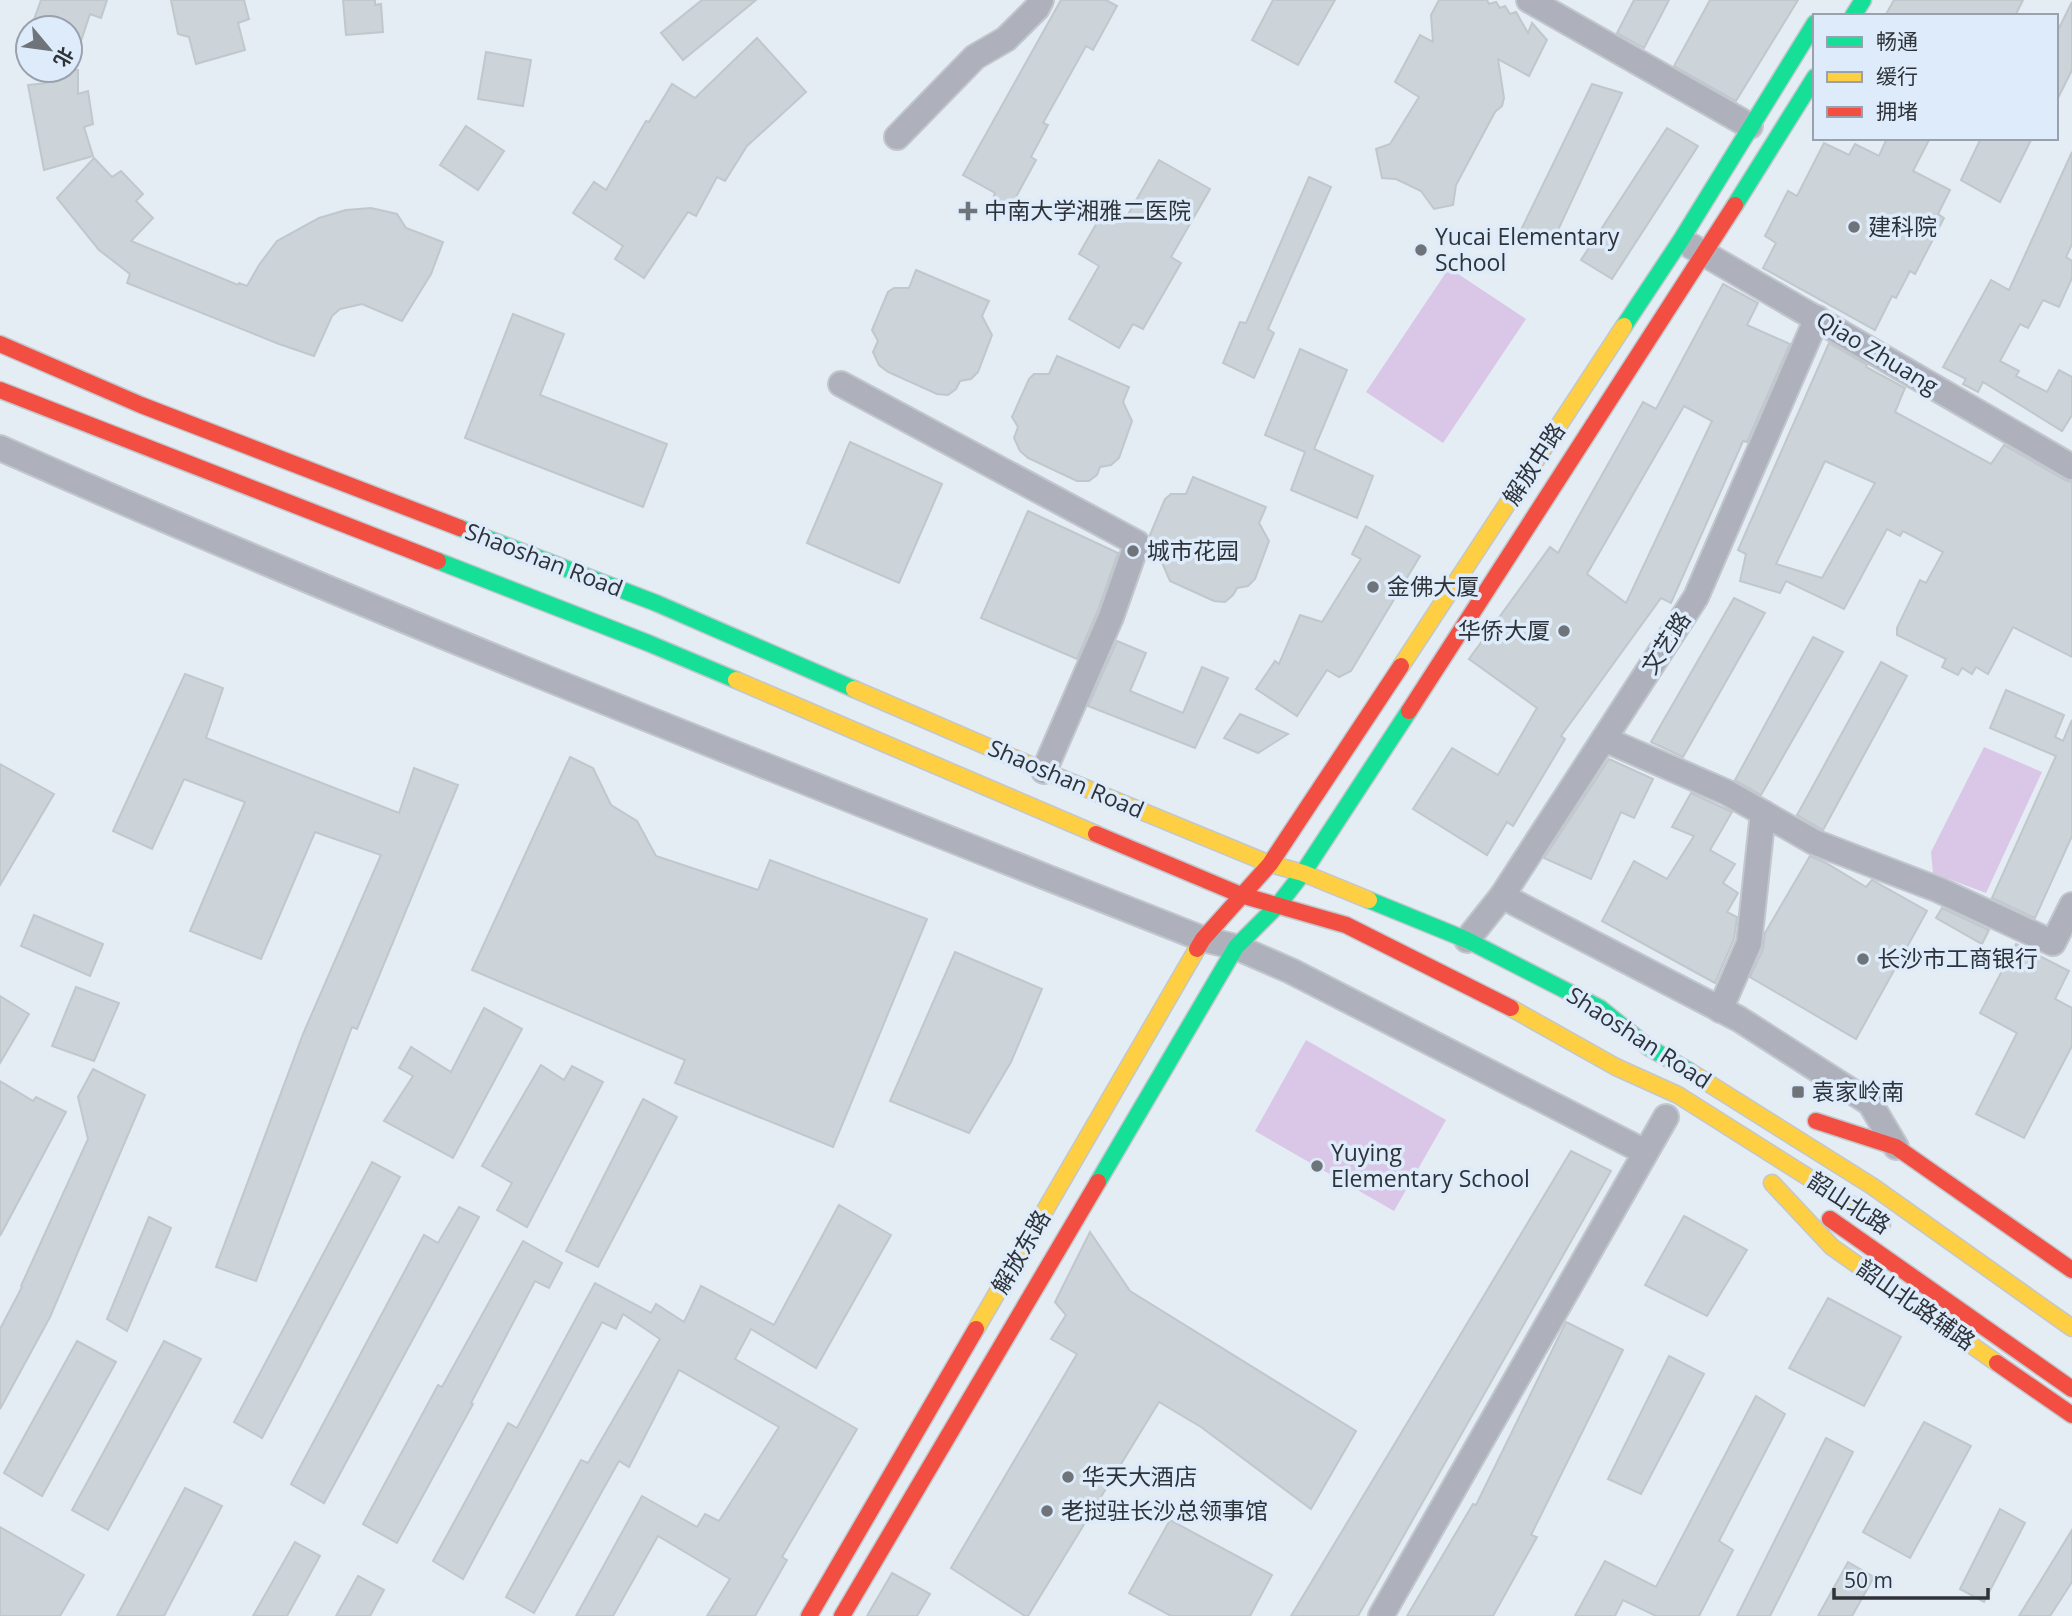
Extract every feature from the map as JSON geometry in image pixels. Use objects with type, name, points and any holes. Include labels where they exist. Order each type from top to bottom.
[{"type":"main road","name":"解放中路","points":[[1241,895],[1270,864],[1681,240],[1813,26]]},
{"type":"main road","name":"解放中路","points":[[1278,905],[1303,873],[1705,254],[1813,81]]},
{"type":"main road","name":"Shaoshan Road","points":[[0,344],[141,405],[656,603],[1044,771],[1270,864],[1303,873],[1467,940],[1600,1008],[1648,1047],[1872,1186],[2072,1328]]},
{"type":"main road","name":"Shaoshan Road","points":[[0,390],[648,643],[1241,895],[1346,925],[1520,1012],[1616,1067]]},
{"type":"main road","name":"解放东路","points":[[809,1616],[1203,939],[1241,895]]},
{"type":"main road","name":"解放东路","points":[[842,1616],[1236,947],[1278,905]]},
{"type":"main road","points":[[1600,1008],[1638,1020]]},
{"type":"main road","points":[[1616,1067],[1662,1113]]},
{"type":"main road","name":"韶山北路","points":[[1616,1067],[1678,1095],[1892,1231]]},
{"type":"main road","points":[[1873,1157],[1810,1118],[1896,1147],[2072,1270]]},
{"type":"main road","name":"韶山北路辅路","points":[[2072,1389],[1845,1228],[1766,1180],[1832,1247],[2072,1415]]},
{"type":"street","points":[[897,137],[975,57],[1006,39],[1037,8],[1041,0]]},
{"type":"street","points":[[1529,0],[1750,126]]},
{"type":"street","name":"Qiao Zhuang","points":[[1681,240],[2072,467]]},
{"type":"street","name":"文艺路","points":[[1467,940],[1502,896],[1696,597],[1817,318]]},
{"type":"street","points":[[841,384],[1137,543],[1111,617],[1044,771]]},
{"type":"street","points":[[0,449],[574,689],[1203,939],[1236,947],[1291,971],[1646,1152]]},
{"type":"street","points":[[1604,739],[1728,793],[1814,842],[1939,890],[2063,949],[2072,905]]},
{"type":"street","points":[[1720,1010],[1749,943],[1763,813]]},
{"type":"street","points":[[1502,896],[1739,1019],[1870,1103],[1896,1147]]},
{"type":"street","points":[[1381,1616],[1646,1152],[1662,1113]]},
{"type":"shaded area","points":[[1449,268],[1526,319],[1443,443],[1366,392]]},
{"type":"shaded area","points":[[1984,747],[2042,772],[1986,893],[1933,873],[1931,852]]},
{"type":"shaded area","points":[[1306,1040],[1446,1120],[1394,1211],[1255,1131]]},
{"type":"building","points":[[41,0],[107,0],[101,18],[90,14],[84,32],[84,14],[36,14]]},
{"type":"building","points":[[171,0],[244,0],[249,19],[238,23],[245,50],[196,64],[189,37],[178,34]]},
{"type":"building","points":[[343,0],[375,0],[375,5],[381,4],[383,32],[346,35]]},
{"type":"building","points":[[702,0],[756,0],[683,60],[661,33]]},
{"type":"building","points":[[1061,0],[1106,0],[1117,6],[1093,50],[1086,46],[1043,123],[1048,125],[1031,157],[1036,160],[1010,208],[993,198],[995,193],[963,175]]},
{"type":"building","points":[[1273,0],[1335,0],[1298,65],[1252,40]]},
{"type":"building","points":[[1439,0],[1487,0],[1489,4],[1496,2],[1500,8],[1505,6],[1510,14],[1516,12],[1528,33],[1532,23],[1547,40],[1529,76],[1498,59],[1504,98],[1502,106],[1495,112],[1456,185],[1453,205],[1434,209],[1421,191],[1396,179],[1382,178],[1376,149],[1390,144],[1419,97],[1395,82],[1420,35],[1433,42],[1431,15]]},
{"type":"building","points":[[1634,0],[1669,0],[1644,48],[1617,33]]},
{"type":"building","points":[[1710,0],[1798,0],[1736,101],[1674,66]]},
{"type":"building","points":[[1894,0],[2023,0],[2016,14],[1886,14]]},
{"type":"building","points":[[2072,2],[2072,70],[2058,98],[2058,30]]},
{"type":"building","points":[[757,38],[806,92],[747,146],[725,181],[717,177],[696,216],[688,212],[644,278],[615,259],[623,246],[573,213],[594,182],[606,190],[646,121],[649,122],[672,84],[695,98]]},
{"type":"building","points":[[486,52],[531,60],[523,106],[478,99]]},
{"type":"building","points":[[78,84],[78,94],[88,91],[93,124],[84,127],[93,156],[44,170],[28,85]]},
{"type":"building","points":[[1592,84],[1622,93],[1552,243],[1521,230]]},
{"type":"building","points":[[466,126],[504,151],[478,190],[440,165]]},
{"type":"building","points":[[1667,128],[1698,146],[1612,279],[1581,260]]},
{"type":"building","name":"建科院","points":[[1886,140],[1929,140],[1913,171],[1950,190],[1938,214],[1944,218],[1915,274],[1910,271],[1896,298],[1892,296],[1875,330],[1763,268],[1776,243],[1765,236],[1788,191],[1797,196],[1824,143],[1849,155],[1855,144],[1879,156]]},
{"type":"building","points":[[1980,140],[2031,140],[2000,202],[1961,180]]},
{"type":"building","points":[[2072,152],[2072,244],[2066,257],[2072,261],[2072,278],[2059,307],[2043,300],[2028,328],[2020,324],[2000,361],[2019,371],[2016,376],[2047,392],[2059,370],[2072,377],[2072,415],[2062,431],[1983,382],[1978,392],[1963,384],[1966,379],[1943,367],[1991,280],[2009,290]]},
{"type":"building","points":[[94,158],[112,177],[121,171],[143,194],[136,201],[153,218],[131,241],[238,285],[247,286],[277,241],[319,218],[346,210],[371,208],[397,214],[406,228],[443,242],[431,274],[402,321],[362,304],[340,309],[332,316],[314,356],[127,283],[130,274],[99,250],[57,198]]},
{"type":"building","points":[[1159,160],[1210,189],[1171,257],[1181,263],[1143,329],[1133,324],[1119,348],[1069,319],[1099,266],[1079,254],[1106,207],[1126,218]]},
{"type":"building","points":[[1309,177],[1331,187],[1268,329],[1274,333],[1254,378],[1223,363],[1240,322],[1246,323]]},
{"type":"building","points":[[916,270],[989,301],[982,316],[992,335],[978,372],[971,379],[960,381],[956,389],[948,395],[937,394],[888,372],[879,365],[873,352],[878,341],[872,330],[888,292],[894,288],[909,288]]},
{"type":"building","points":[[1723,284],[1758,303],[1747,325],[1790,344],[1747,442],[1743,441],[1671,603],[1661,598],[1561,736],[1565,739],[1513,826],[1507,822],[1487,855],[1413,809],[1452,748],[1498,775],[1537,708],[1469,659],[1550,547],[1558,553],[1643,402],[1656,409]],"holes":[[[1684,406],[1712,421],[1626,603],[1587,574]]]},
{"type":"building","points":[[513,314],[564,334],[540,395],[667,444],[643,507],[465,438]]},
{"type":"building","points":[[1829,343],[1905,388],[1895,412],[1991,464],[2004,445],[2072,482],[2072,657],[2013,627],[1988,674],[1976,667],[1972,674],[1962,668],[1958,675],[1942,667],[1946,659],[1897,635],[1897,628],[1920,580],[1926,583],[1943,552],[1903,531],[1900,536],[1887,529],[1844,609],[1786,581],[1780,593],[1740,581],[1746,554],[1738,550]],"holes":[[[1825,461],[1875,483],[1822,578],[1776,564]]]},
{"type":"building","points":[[1300,349],[1347,370],[1314,449],[1373,476],[1357,518],[1291,490],[1305,452],[1265,435]]},
{"type":"building","points":[[1057,356],[1129,387],[1123,402],[1132,421],[1119,458],[1111,465],[1100,467],[1097,475],[1089,481],[1077,481],[1028,458],[1020,451],[1014,438],[1018,427],[1012,417],[1029,379],[1034,374],[1049,374]]},
{"type":"building","points":[[850,442],[942,484],[899,583],[807,543]]},
{"type":"building","points":[[1193,477],[1266,507],[1259,523],[1269,541],[1255,579],[1248,586],[1237,588],[1225,602],[1214,601],[1170,581],[1150,535],[1165,499],[1171,494],[1186,494]]},
{"type":"building","points":[[1028,511],[1118,553],[1077,659],[981,618]]},
{"type":"building","name":"金佛大厦","points":[[1366,526],[1420,556],[1351,671],[1339,677],[1327,670],[1297,716],[1256,689],[1275,661],[1279,664],[1300,615],[1322,622],[1361,559],[1352,554]]},
{"type":"building","points":[[1734,598],[1765,613],[1683,757],[1651,742]]},
{"type":"building","points":[[1813,637],[1843,652],[1761,795],[1735,780]]},
{"type":"building","points":[[1117,641],[1146,653],[1130,691],[1183,713],[1202,667],[1228,678],[1195,748],[1088,706]]},
{"type":"building","points":[[1881,662],[1907,676],[1823,830],[1797,815]]},
{"type":"building","points":[[185,674],[223,688],[206,738],[399,813],[414,768],[458,785],[357,1029],[352,1027],[256,1281],[216,1267],[303,1034],[381,855],[315,832],[261,959],[190,931],[245,802],[184,779],[152,849],[113,831]]},
{"type":"building","points":[[2006,690],[2064,715],[2055,737],[2063,741],[2072,720],[2072,836],[2035,918],[1992,898],[2056,756],[1990,728]]},
{"type":"building","points":[[1240,714],[1288,734],[1258,753],[1224,738]]},
{"type":"building","points":[[570,757],[593,768],[611,805],[637,821],[656,856],[758,890],[770,860],[927,919],[833,1147],[675,1083],[685,1060],[472,970]]},
{"type":"building","points":[[1609,759],[1653,779],[1634,818],[1621,812],[1591,879],[1544,858]]},
{"type":"building","points":[[0,764],[54,794],[0,885]]},
{"type":"building","points":[[1691,793],[1732,812],[1710,850],[1735,864],[1723,883],[1738,893],[1727,912],[1737,917],[1734,939],[1715,983],[1602,921],[1634,861],[1667,879],[1694,836],[1672,827]]},
{"type":"building","points":[[1810,856],[1866,887],[1872,880],[1927,911],[1856,1039],[1750,977],[1763,949],[1765,933]]},
{"type":"building","points":[[1942,908],[1989,930],[1982,944],[1936,918]]},
{"type":"building","points":[[34,915],[103,944],[90,976],[21,946]]},
{"type":"building","points":[[2016,944],[2069,971],[2055,999],[2072,1008],[2072,1046],[2024,1138],[1976,1114],[2017,1033],[1980,1013]]},
{"type":"building","points":[[955,952],[1042,989],[1011,1062],[969,1133],[890,1101]]},
{"type":"building","points":[[76,987],[119,1003],[94,1061],[52,1046]]},
{"type":"building","points":[[0,996],[29,1014],[0,1063]]},
{"type":"building","points":[[484,1008],[522,1029],[453,1158],[384,1121],[413,1076],[399,1068],[411,1047],[451,1072]]},
{"type":"building","points":[[541,1065],[564,1080],[572,1066],[603,1082],[527,1227],[497,1210],[512,1183],[482,1166]]},
{"type":"building","points":[[93,1069],[145,1095],[50,1317],[0,1409],[0,1329],[22,1287],[88,1139],[78,1097]]},
{"type":"building","points":[[0,1081],[33,1101],[36,1097],[66,1112],[0,1236]]},
{"type":"building","points":[[643,1099],[677,1117],[598,1267],[566,1251]]},
{"type":"building","points":[[1571,1151],[1611,1171],[1358,1616],[1291,1616]]},
{"type":"building","points":[[372,1162],[400,1177],[262,1438],[234,1422]]},
{"type":"building","points":[[839,1205],[891,1235],[816,1368],[751,1329],[735,1359],[857,1429],[782,1557],[787,1560],[755,1616],[707,1616],[730,1579],[658,1536],[613,1616],[576,1616],[642,1496],[697,1527],[705,1514],[719,1521],[779,1427],[679,1370],[629,1467],[619,1461],[534,1613],[506,1597],[581,1460],[588,1463],[660,1339],[623,1314],[616,1329],[602,1322],[463,1579],[433,1561],[508,1423],[517,1428],[595,1283],[651,1313],[656,1304],[684,1322],[701,1286],[774,1325]]},
{"type":"building","points":[[459,1207],[479,1217],[324,1503],[291,1484],[424,1235],[438,1243]]},
{"type":"building","points":[[1684,1216],[1747,1250],[1707,1316],[1645,1285]]},
{"type":"building","points":[[149,1217],[171,1228],[127,1331],[107,1319]]},
{"type":"building","points":[[1090,1232],[1130,1291],[1356,1431],[1311,1509],[1201,1427],[1159,1402],[1028,1616],[1025,1616],[951,1568],[1077,1354],[1051,1339],[1066,1315],[1055,1302]]},
{"type":"building","points":[[523,1241],[562,1263],[549,1288],[535,1281],[471,1403],[473,1404],[397,1543],[363,1524],[438,1385],[442,1387]]},
{"type":"building","points":[[1828,1298],[1901,1337],[1864,1406],[1789,1368]]},
{"type":"building","points":[[1566,1322],[1623,1350],[1531,1535],[1537,1537],[1493,1616],[1407,1616],[1473,1504],[1476,1505]]},
{"type":"building","points":[[77,1341],[116,1362],[42,1496],[4,1473]]},
{"type":"building","points":[[164,1341],[201,1359],[108,1530],[72,1510]]},
{"type":"building","points":[[1669,1356],[1704,1374],[1641,1494],[1608,1479]]},
{"type":"building","points":[[1756,1396],[1785,1414],[1719,1541],[1733,1550],[1699,1616],[1656,1616],[1623,1600],[1615,1616],[1575,1616],[1605,1561],[1656,1587]]},
{"type":"building","points":[[1924,1422],[1971,1446],[1910,1558],[1863,1532]]},
{"type":"building","points":[[1826,1438],[1853,1452],[1770,1616],[1737,1616]]},
{"type":"building","points":[[185,1488],[222,1506],[164,1616],[117,1616]]},
{"type":"building","points":[[2000,1509],[2025,1523],[1984,1602],[1960,1589]]},
{"type":"building","points":[[1170,1520],[1272,1575],[1250,1616],[1171,1616],[1129,1593]]},
{"type":"building","points":[[0,1527],[84,1575],[60,1616],[0,1616]]},
{"type":"building","points":[[2072,1530],[2072,1582],[2050,1616],[2019,1616]]},
{"type":"building","points":[[295,1542],[320,1556],[287,1616],[253,1616]]},
{"type":"building","points":[[1848,1562],[1874,1577],[1852,1616],[1818,1616]]},
{"type":"building","points":[[892,1573],[930,1594],[917,1616],[867,1616]]},
{"type":"building","points":[[358,1576],[384,1590],[370,1616],[336,1616]]},
{"type":"traffic: fast","points":[[1854,14],[1863,0]]},
{"type":"traffic: fast","points":[[1624,326],[1681,240],[1813,26]]},
{"type":"traffic: fast","points":[[1735,205],[1813,80]]},
{"type":"traffic: fast","points":[[460,528],[656,603],[854,689]]},
{"type":"traffic: fast","points":[[438,561],[736,680]]},
{"type":"traffic: fast","points":[[1098,1182],[1236,947],[1278,905],[1303,873],[1409,711]]},
{"type":"traffic: fast","points":[[1369,900],[1467,940],[1600,1008],[1648,1047],[1689,1071]]},
{"type":"traffic: slow","points":[[1401,666],[1624,326]]},
{"type":"traffic: slow","points":[[736,680],[1096,834]]},
{"type":"traffic: slow","points":[[854,689],[1270,864],[1303,873],[1369,900]]},
{"type":"traffic: slow","points":[[976,1329],[1197,949]]},
{"type":"traffic: slow","points":[[1511,1008],[1616,1067],[1678,1095],[1882,1224]]},
{"type":"traffic: slow","points":[[1689,1071],[1872,1186],[2072,1328]]},
{"type":"traffic: slow","points":[[1772,1183],[1832,1247],[1997,1363]]},
{"type":"traffic: jam","points":[[1409,711],[1735,205]]},
{"type":"traffic: jam","points":[[0,344],[141,405],[460,528]]},
{"type":"traffic: jam","points":[[0,390],[438,561]]},
{"type":"traffic: jam","points":[[1197,949],[1270,864],[1401,666]]},
{"type":"traffic: jam","points":[[1096,834],[1241,895],[1346,925],[1511,1008]]},
{"type":"traffic: jam","points":[[1816,1121],[1896,1147],[2072,1270]]},
{"type":"traffic: jam","points":[[842,1616],[1098,1182]]},
{"type":"traffic: jam","points":[[1830,1219],[2072,1389]]},
{"type":"traffic: jam","points":[[809,1616],[976,1329]]},
{"type":"traffic: jam","points":[[1997,1363],[2072,1415]]},
{"type":"place","name":"中南大学湘雅二医院","points":[[968,211]]},
{"type":"place","name":"建科院","points":[[1854,227]]},
{"type":"place","name":"Yucai Elementary School","points":[[1421,250]]},
{"type":"place","name":"城市花园","points":[[1133,551]]},
{"type":"place","name":"金佛大厦","points":[[1373,587]]},
{"type":"place","name":"华侨大厦","points":[[1564,631]]},
{"type":"place","name":"长沙市工商银行","points":[[1863,959]]},
{"type":"place","name":"袁家岭南","points":[[1798,1092]]},
{"type":"place","name":"Yuying Elementary School","points":[[1317,1166]]},
{"type":"place","name":"华天大酒店","points":[[1068,1477]]},
{"type":"place","name":"老挝驻长沙总领事馆","points":[[1047,1511]]}]
